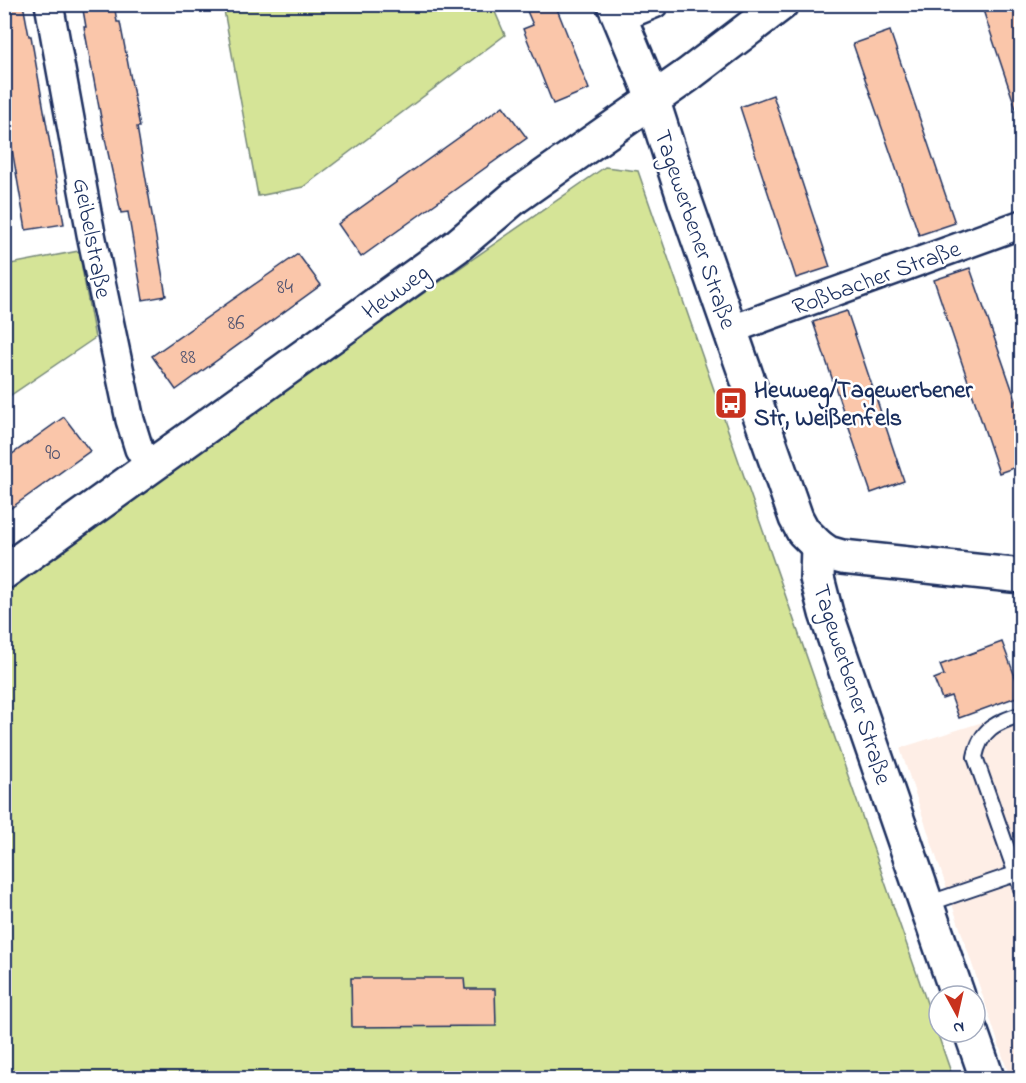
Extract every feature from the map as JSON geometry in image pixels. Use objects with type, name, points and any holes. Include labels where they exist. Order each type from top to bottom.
[{"type":"street","name":"Geibelstraße","points":[[49,4],[129,420],[139,449],[150,467]]},
{"type":"street","points":[[617,11],[654,4]]},
{"type":"street","name":"Heuweg","points":[[4,572],[458,246],[515,197],[652,100],[781,4]]},
{"type":"street","name":"Tagewerbener Straße","points":[[617,11],[641,66],[796,518],[803,531],[818,546],[817,578],[826,613],[954,984]]},
{"type":"street","name":"Roßbacher Straße","points":[[730,330],[1022,224]]},
{"type":"street","points":[[818,546],[828,553],[842,557],[1022,576]]},
{"type":"street","points":[[975,1044],[987,1078]]},
{"type":"lane","points":[[1022,714],[998,723],[988,730],[978,744],[975,757],[1022,891]]},
{"type":"lane","points":[[927,904],[1016,874]]},
{"type":"shaded area","points":[[1021,710],[1021,1078],[1010,1078],[987,1009],[987,984],[979,984],[900,748]]},
{"type":"green space","points":[[223,5],[492,5],[505,35],[303,187],[258,196]]},
{"type":"green space","points":[[605,167],[638,171],[927,1003],[927,1044],[941,1044],[953,1078],[5,1078],[5,590],[77,534]]},
{"type":"green space","points":[[79,251],[95,338],[5,399],[5,265]]},
{"type":"building","points":[[4,4],[23,4],[29,36],[31,36],[64,224],[26,230],[4,103]]},
{"type":"building","points":[[82,4],[114,4],[117,22],[120,22],[140,127],[137,127],[166,296],[143,300],[128,212],[121,213],[104,134],[84,27],[86,27]]},
{"type":"building","points":[[524,4],[555,4],[589,89],[553,104],[523,29],[533,25]]},
{"type":"building","points":[[981,4],[1022,4],[1022,115],[1018,115]]},
{"type":"building","points":[[890,31],[955,223],[919,235],[853,44]]},
{"type":"building","points":[[773,95],[830,267],[796,278],[740,107]]},
{"type":"building","points":[[503,106],[527,138],[361,257],[338,224]]},
{"type":"building","points":[[298,254],[321,285],[176,390],[152,356]]},
{"type":"building","points":[[970,268],[1022,418],[1022,465],[999,473],[934,280]]},
{"type":"building","points":[[847,311],[904,481],[871,493],[813,322]]},
{"type":"building","points":[[64,417],[90,451],[4,513],[4,460]]},
{"type":"building","points":[[1002,642],[1022,695],[959,718],[951,696],[942,699],[934,679],[944,675],[940,665]]},
{"type":"building","points":[[351,978],[464,978],[465,989],[495,989],[496,1026],[352,1027]]},
{"type":"place","name":"Heuweg/Tagewerbener Str, Weißenfels","points":[[731,403]]}]
